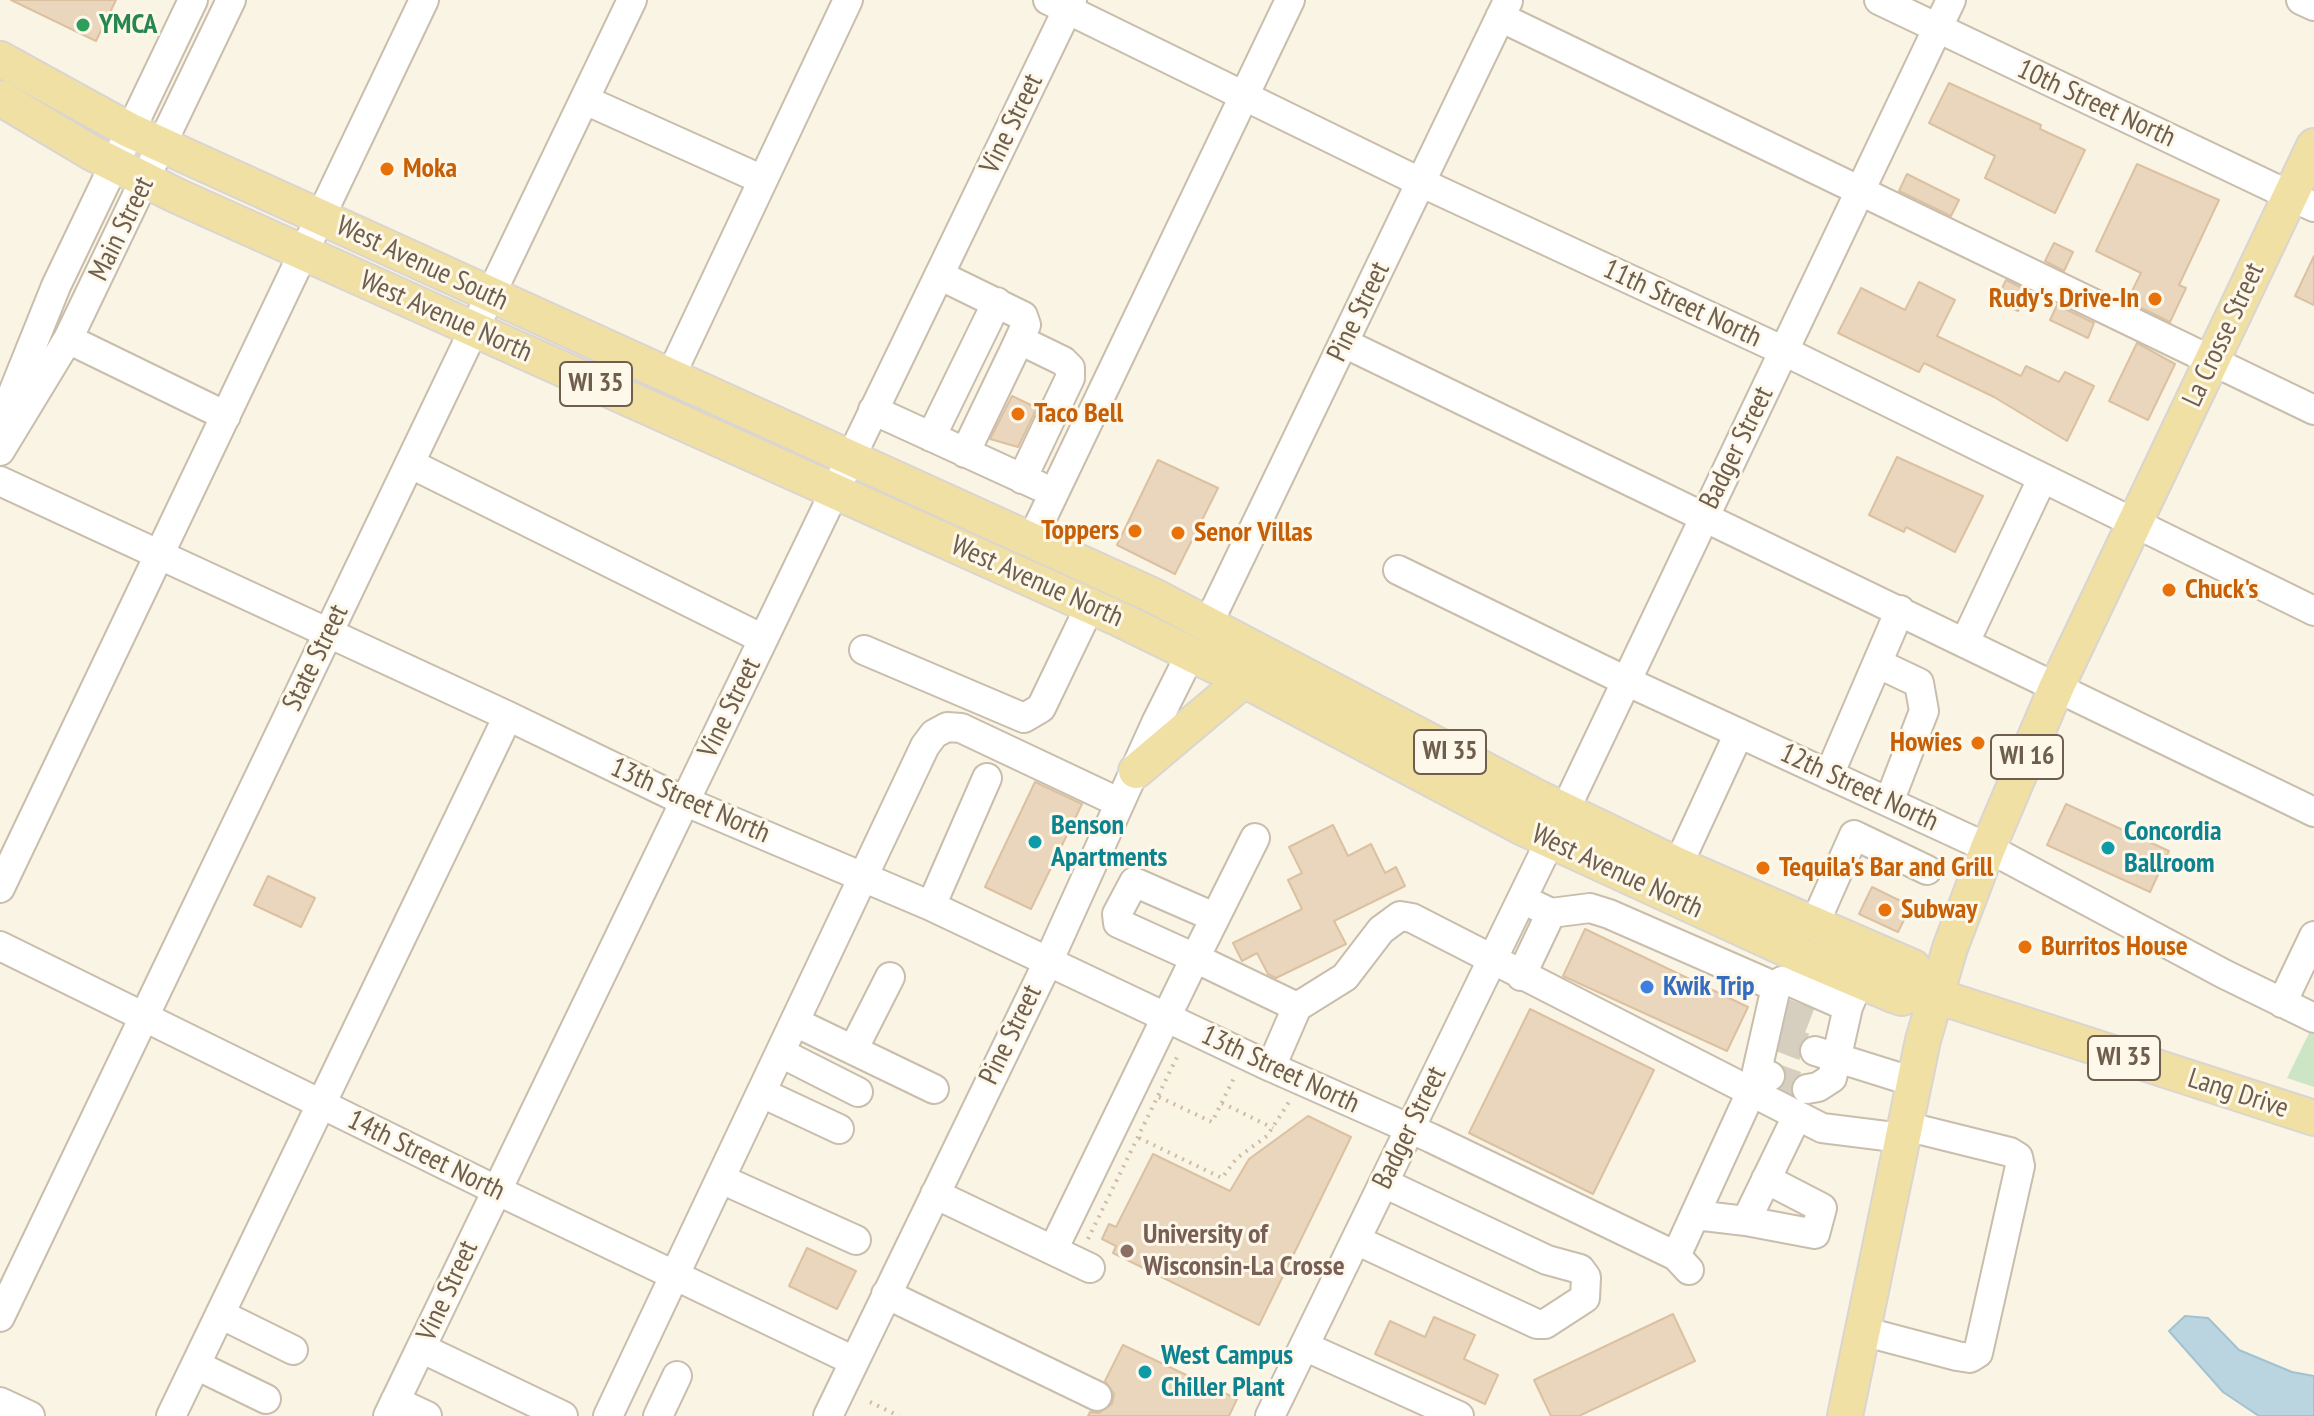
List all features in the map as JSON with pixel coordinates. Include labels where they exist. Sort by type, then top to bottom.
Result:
[{"type":"main road","name":"West Avenue South","points":[[0,59],[129,130],[849,459]]},
{"type":"main road","name":"WI 35","points":[[0,98],[145,180]]},
{"type":"main road","name":"La Crosse Street","points":[[2133,525],[2212,360],[2302,201],[2314,146]]},
{"type":"main road","name":"West Avenue North","points":[[145,180],[1191,653],[1550,841],[1668,878],[1814,925],[1913,967],[1926,993],[1902,998],[1827,1051],[1732,925],[1668,878],[1565,810],[1208,624],[1032,539],[849,459]]},
{"type":"main road","name":"WI 16","points":[[1845,1416],[1914,1082],[1926,993],[2057,686],[2133,525]]},
{"type":"main road","points":[[1136,771],[1244,680]]},
{"type":"main road","name":"Lang Drive","points":[[1926,993],[2314,1118]]},
{"type":"street","points":[[0,425],[56,286],[193,0]]},
{"type":"street","name":"Main Street","points":[[0,451],[68,339],[231,0]]},
{"type":"street","points":[[0,888],[424,0]]},
{"type":"street","name":"State Street","points":[[0,1317],[632,0]]},
{"type":"street","points":[[670,377],[848,0]]},
{"type":"street","points":[[1032,539],[1290,0]]},
{"type":"street","name":"10th Street North","points":[[1879,0],[2302,201]]},
{"type":"street","name":"Badger Street","points":[[1565,810],[1951,0]]},
{"type":"street","points":[[2301,0],[2314,6]]},
{"type":"street","name":"11th Street North","points":[[1063,3],[1420,182],[1784,351],[2133,525],[2314,611]]},
{"type":"street","name":"Vine Street","points":[[392,1408],[939,275],[1063,3]]},
{"type":"street","points":[[1504,8],[1860,191],[2314,410]]},
{"type":"street","name":"Pine Street","points":[[1208,624],[1504,8]]},
{"type":"street","points":[[585,100],[763,180]]},
{"type":"street","points":[[939,275],[1023,316],[1026,325],[965,453]]},
{"type":"street","points":[[931,437],[997,302]]},
{"type":"street","points":[[68,339],[226,416]]},
{"type":"street","points":[[1344,343],[2314,812]]},
{"type":"street","points":[[1015,349],[1022,344],[1030,345],[1070,368],[1070,378],[1022,479]]},
{"type":"street","points":[[873,410],[1054,493]]},
{"type":"street","points":[[411,464],[763,639]]},
{"type":"street","points":[[1965,642],[2042,479]]},
{"type":"street","name":"13th Street North","points":[[0,481],[329,632],[684,801],[931,906],[1271,1067],[1409,1128]]},
{"type":"street","name":"12th Street North","points":[[1398,570],[1626,681],[1988,848],[2314,1018]]},
{"type":"street","points":[[1009,750],[1024,718],[1041,708],[1090,606]]},
{"type":"street","points":[[1829,775],[1900,610]]},
{"type":"street","points":[[864,650],[1024,718]]},
{"type":"street","name":"Pine Street","points":[[828,1416],[1048,962],[1191,653]]},
{"type":"street","points":[[1814,925],[1854,835],[1881,798],[1924,711],[1919,683],[1879,664]]},
{"type":"street","points":[[171,1416],[508,716]]},
{"type":"street","points":[[608,1416],[934,734],[947,727],[961,728],[1120,803]]},
{"type":"street","points":[[1639,927],[1668,878],[1739,733]]},
{"type":"street","points":[[931,906],[987,778]]},
{"type":"street","points":[[1854,835],[1927,870]]},
{"type":"street","points":[[1053,1250],[1111,1125],[1255,838]]},
{"type":"street","name":"Badger Street","points":[[1270,1416],[1550,841]]},
{"type":"street","points":[[1214,917],[1134,882],[1117,914],[1118,923],[1297,1007]]},
{"type":"street","points":[[1522,899],[1551,913],[1590,908],[1716,961],[1770,1039]]},
{"type":"street","points":[[1521,976],[1551,913]]},
{"type":"street","points":[[1271,1067],[1297,1007],[1345,977],[1381,930],[1400,916],[1412,918],[1521,976],[1827,1051],[1914,1082]]},
{"type":"street","points":[[1716,961],[1732,925]]},
{"type":"street","points":[[2282,1003],[2314,936]]},
{"type":"street","name":"14th Street North","points":[[0,946],[675,1277],[854,1361]]},
{"type":"street","points":[[853,1050],[890,977]]},
{"type":"street","points":[[1409,1128],[1682,1263],[1695,1215],[1770,1039],[1782,981],[1791,982],[1827,1051],[1822,1128],[1904,1132],[2010,1152],[2018,1157],[2020,1166],[1978,1353],[1970,1358],[1957,1356],[1862,1331]]},
{"type":"street","points":[[795,1022],[934,1089]]},
{"type":"street","points":[[1746,1221],[1827,1051]]},
{"type":"street","points":[[781,1053],[858,1092]]},
{"type":"street","points":[[762,1093],[839,1129]]},
{"type":"street","points":[[721,1179],[856,1240]]},
{"type":"street","points":[[1695,1215],[1815,1234],[1822,1208],[1766,1179]]},
{"type":"street","points":[[1356,1240],[1537,1324],[1545,1324],[1585,1298],[1586,1277],[1580,1269],[1547,1260],[1384,1183]]},
{"type":"street","points":[[935,1194],[1090,1268]]},
{"type":"street","points":[[886,1294],[1097,1396]]},
{"type":"street","points":[[220,1314],[293,1350]]},
{"type":"street","points":[[1304,1346],[1459,1416]]},
{"type":"street","points":[[421,1348],[563,1416]]},
{"type":"street","points":[[196,1365],[266,1399]]},
{"type":"street","points":[[658,1416],[677,1376]]},
{"type":"street","points":[[0,1402],[30,1416]]},
{"type":"street","points":[[392,1408],[427,1416]]},
{"type":"path","points":[[1158,1097],[1212,1122],[1236,1073]]},
{"type":"path","points":[[1111,1125],[1222,1178],[1237,1158],[1273,1128],[1291,1099]]},
{"type":"path","points":[[1222,1103],[1273,1128]]},
{"type":"path","points":[[870,1402],[899,1416]]},
{"type":"green space","points":[[2314,1023],[2314,1087],[2287,1078]]},
{"type":"water","points":[[2185,1316],[2208,1318],[2239,1350],[2292,1372],[2314,1376],[2314,1416],[2259,1416],[2223,1392],[2169,1331]]},
{"type":"building","name":"YMCA","points":[[11,0],[116,0],[96,41]]},
{"type":"building","points":[[1949,83],[2041,125],[2040,129],[2085,150],[2055,213],[1985,178],[1995,156],[1929,123]]},
{"type":"building","points":[[2137,164],[2219,200],[2179,285],[2186,288],[2170,322],[2127,301],[2141,273],[2096,251]]},
{"type":"building","points":[[1907,174],[1959,200],[1951,216],[1899,191]]},
{"type":"building","points":[[2054,243],[2073,252],[2064,271],[2045,261]]},
{"type":"building","points":[[2314,256],[2314,305],[2295,296]]},
{"type":"building","points":[[2006,280],[2028,291],[2018,311],[1996,301]]},
{"type":"building","points":[[1919,282],[1955,300],[1937,336],[2021,376],[2026,366],[2059,382],[2065,372],[2094,386],[2067,441],[1994,397],[1924,363],[1919,372],[1838,333],[1861,288],[1905,310]]},
{"type":"building","points":[[2057,305],[2094,323],[2088,338],[2050,320]]},
{"type":"building","points":[[2137,343],[2175,364],[2148,420],[2109,401]]},
{"type":"building","points":[[1012,396],[1037,408],[1018,447],[990,439]]},
{"type":"building","points":[[1897,457],[1983,496],[1955,552],[1906,527],[1904,532],[1869,515]]},
{"type":"building","points":[[1158,460],[1218,488],[1175,574],[1117,545]]},
{"type":"building","name":"Benson Apartments","points":[[1035,782],[1082,804],[1031,909],[985,887]]},
{"type":"building","name":"Concordia Ballroom","points":[[2066,804],[2169,851],[2150,892],[2047,845]]},
{"type":"building","points":[[1333,825],[1348,856],[1371,844],[1385,873],[1396,867],[1405,886],[1334,921],[1346,944],[1276,978],[1268,974],[1257,953],[1242,961],[1233,943],[1302,909],[1288,880],[1302,873],[1289,847]]},
{"type":"building","points":[[268,876],[315,898],[301,927],[254,905]]},
{"type":"building","name":"Subway","points":[[1872,887],[1911,906],[1898,932],[1859,914]]},
{"type":"building","name":"Kwik Trip","points":[[1585,929],[1748,1007],[1727,1051],[1563,976]]},
{"type":"building","points":[[1530,1009],[1654,1070],[1593,1194],[1469,1133]]},
{"type":"building","points":[[1308,1116],[1351,1137],[1259,1325],[1113,1253],[1116,1246],[1102,1239],[1109,1224],[1116,1227],[1153,1154],[1230,1191],[1249,1159]]},
{"type":"building","points":[[807,1248],[856,1271],[837,1309],[789,1286]]},
{"type":"building","points":[[1673,1314],[1695,1361],[1579,1416],[1551,1416],[1534,1380]]},
{"type":"building","points":[[1434,1317],[1475,1335],[1464,1359],[1498,1375],[1485,1404],[1375,1354],[1390,1321],[1425,1337]]},
{"type":"building","name":"West Campus Chiller Plant","points":[[1123,1345],[1237,1399],[1229,1416],[1088,1416],[1090,1412],[1099,1413],[1112,1404],[1114,1394],[1105,1381]]},
{"type":"tunnel","points":[[1783,1012],[1819,1026]]},
{"type":"tunnel","points":[[1778,1037],[1815,1051]]},
{"type":"tunnel","points":[[1770,1076],[1807,1089]]},
{"type":"place","name":"YMCA","points":[[83,25]]},
{"type":"place","name":"Moka","points":[[387,169]]},
{"type":"place","name":"Rudy's Drive-In","points":[[2155,299]]},
{"type":"place","name":"Taco Bell","points":[[1018,414]]},
{"type":"place","name":"Toppers","points":[[1135,531]]},
{"type":"place","name":"Senor Villas","points":[[1178,533]]},
{"type":"place","name":"Chuck's","points":[[2169,590]]},
{"type":"place","name":"Howies","points":[[1978,743]]},
{"type":"place","name":"Benson Apartments","points":[[1035,842]]},
{"type":"place","name":"Concordia Ballroom","points":[[2108,848]]},
{"type":"place","name":"Tequila's Bar and Grill","points":[[1763,868]]},
{"type":"place","name":"Subway","points":[[1885,910]]},
{"type":"place","name":"Burritos House","points":[[2025,947]]},
{"type":"place","name":"Kwik Trip","points":[[1647,987]]},
{"type":"place","name":"University of Wisconsin-La Crosse","points":[[1127,1251]]},
{"type":"place","name":"West Campus Chiller Plant","points":[[1145,1372]]}]
